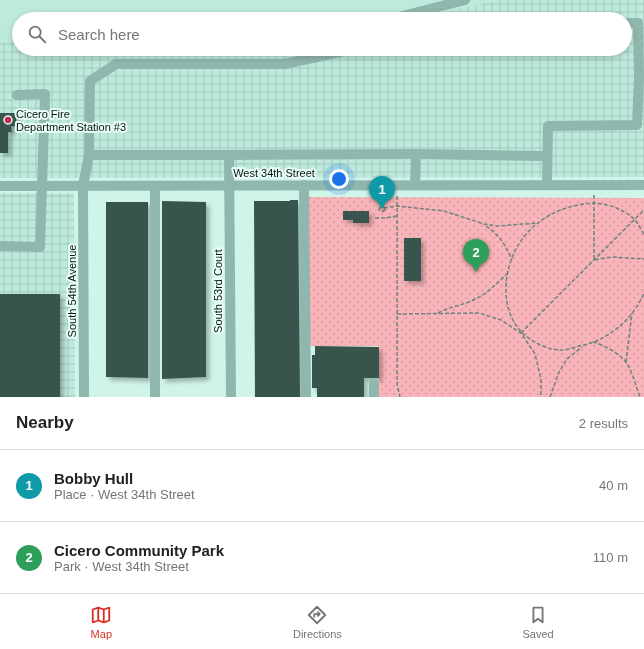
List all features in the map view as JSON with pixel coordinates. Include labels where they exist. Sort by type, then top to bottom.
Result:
[{"type":"street","points":[[418,12],[465,0]]},
{"type":"street","points":[[547,185],[548,126],[637,125],[641,77],[638,23],[632,23]]},
{"type":"street","name":"South 54th Avenue","points":[[84,397],[83,186],[89,155],[90,81],[116,64],[285,64],[321,56]]},
{"type":"street","points":[[0,246],[40,247],[45,94],[17,94]]},
{"type":"street","points":[[89,155],[416,154],[547,156]]},
{"type":"street","points":[[415,185],[416,154]]},
{"type":"street","name":"South 53rd Court","points":[[229,155],[231,397]]},
{"type":"street","points":[[304,185],[306,397]]},
{"type":"street","name":"West 34th Street","points":[[0,186],[644,185]]},
{"type":"street","points":[[155,186],[155,397]]},
{"type":"street","points":[[374,384],[374,397]]},
{"type":"path","points":[[397,194],[397,384],[400,397]]},
{"type":"path","points":[[594,194],[594,260]]},
{"type":"path","points":[[540,397],[541,379],[535,354],[508,312],[505,289],[508,273],[517,249],[530,230],[551,213],[572,206],[594,202],[615,207],[635,219],[644,234]]},
{"type":"path","points":[[382,212],[380,208],[397,206],[444,211],[484,224],[511,226],[538,223]]},
{"type":"path","points":[[380,218],[382,212],[385,211],[384,208]]},
{"type":"path","points":[[521,333],[644,210]]},
{"type":"path","points":[[375,218],[397,216]]},
{"type":"path","points":[[484,224],[497,234],[506,246],[512,260]]},
{"type":"path","points":[[594,260],[612,257],[644,259]]},
{"type":"path","points":[[436,313],[470,302],[489,291],[508,273]]},
{"type":"path","points":[[550,397],[559,372],[567,359],[584,346],[604,337],[623,323],[639,305],[644,292]]},
{"type":"path","points":[[397,314],[479,313],[501,320],[540,346],[561,350],[584,346]]},
{"type":"path","points":[[632,313],[626,362],[640,397]]},
{"type":"path","points":[[593,342],[603,345],[626,362]]},
{"type":"shaded area","points":[[0,0],[500,0],[442,12],[12,12],[12,42],[0,42]]},
{"type":"shaded area","points":[[500,0],[644,0],[644,177],[0,178],[0,42],[12,42],[12,56],[632,56],[632,12],[442,12]]},
{"type":"shaded area","points":[[0,193],[74,193],[75,397],[0,397]]},
{"type":"shaded area","points":[[309,197],[644,198],[644,397],[379,397],[379,346],[309,346]]},
{"type":"building","name":"Cicero Fire Department Station #3","points":[[0,113],[16,113],[16,127],[11,126],[12,132],[8,132],[8,153],[0,153]]},
{"type":"building","points":[[298,200],[300,397],[255,397],[254,201]]},
{"type":"building","points":[[162,201],[206,202],[206,377],[162,379]]},
{"type":"building","points":[[106,202],[148,202],[148,378],[106,377]]},
{"type":"building","points":[[343,211],[369,211],[369,223],[353,223],[353,220],[343,220]]},
{"type":"building","points":[[404,238],[421,238],[421,281],[404,281]]},
{"type":"building","points":[[0,294],[60,294],[60,397],[0,397]]},
{"type":"building","points":[[315,346],[379,347],[379,378],[364,378],[364,397],[317,397],[317,388],[312,388],[312,355],[315,355]]},
{"type":"place","name":"Cicero Fire Department Station #3","points":[[8,120]]},
{"type":"place","name":"Bobby Hull","points":[[382,209]]},
{"type":"place","name":"Cicero Community Park","points":[[476,272]]}]
